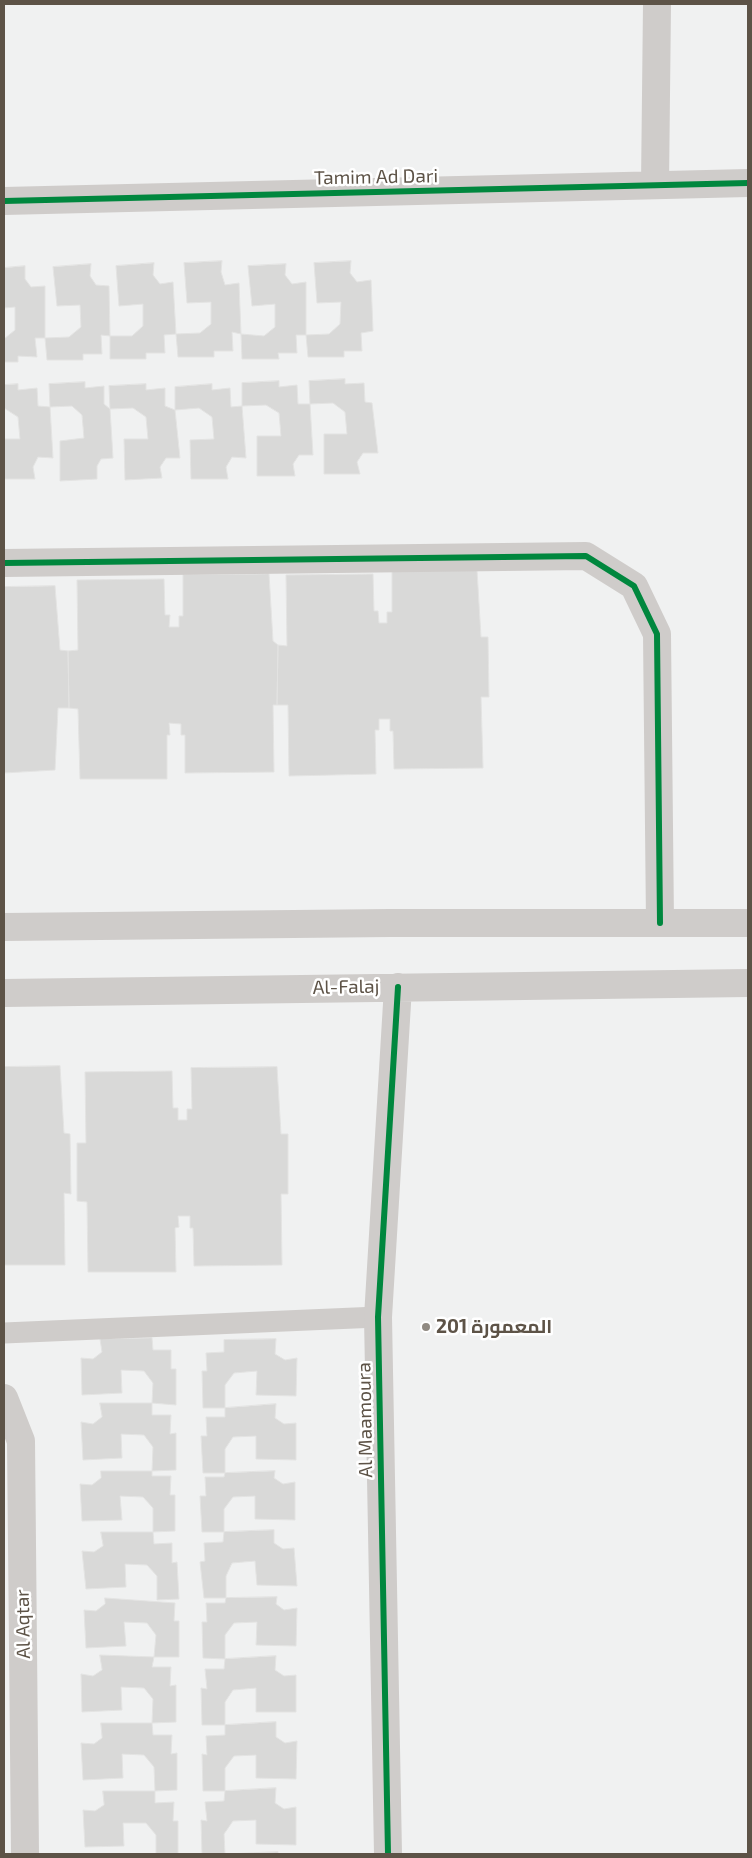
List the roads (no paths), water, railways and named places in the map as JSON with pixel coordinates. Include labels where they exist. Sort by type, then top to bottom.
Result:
[{"type":"street","points":[[656,185],[657,4]]},
{"type":"street","name":"Tamim Ad Dari","points":[[4,201],[748,183]]},
{"type":"street","points":[[4,563],[586,556],[634,586],[657,634],[660,923]]},
{"type":"street","points":[[4,927],[390,923],[748,923]]},
{"type":"street","name":"Al-Falaj","points":[[4,993],[398,986],[748,983]]},
{"type":"street","name":"Al Maamoura","points":[[388,1854],[378,1317],[398,986]]},
{"type":"street","name":"Al Aqtar","points":[[4,1398],[21,1441],[14,1759],[25,1854]]},
{"type":"lane","points":[[4,1333],[378,1317]]},
{"type":"place","name":"المعمورة 201","points":[[426,1327]]}]
